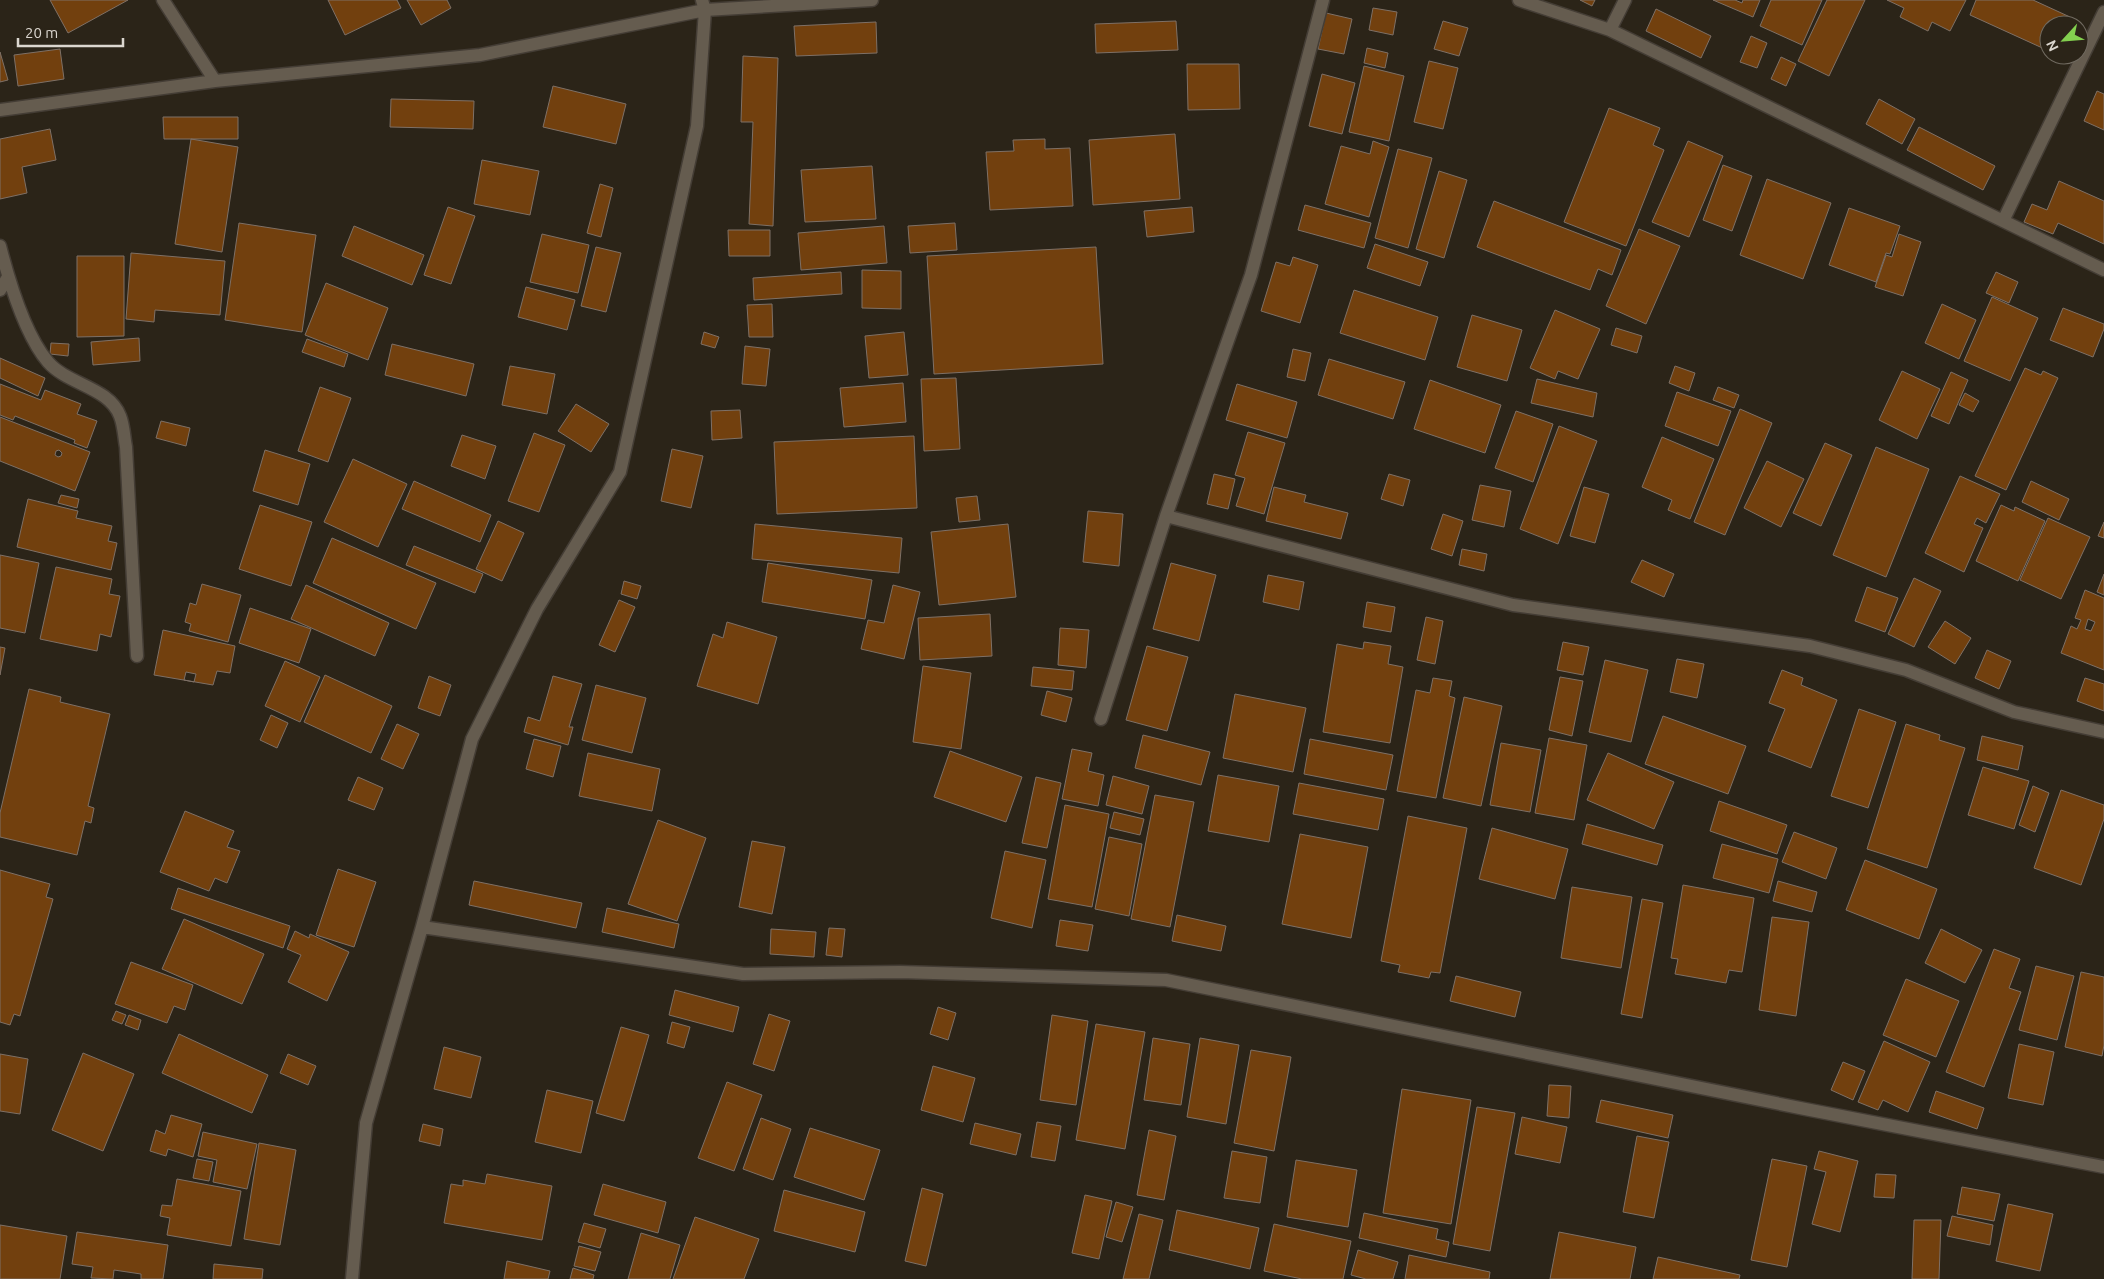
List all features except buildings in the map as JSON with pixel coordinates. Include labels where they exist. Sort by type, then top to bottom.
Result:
[{"type":"street","points":[[163,0],[215,81]]},
{"type":"street","points":[[0,110],[215,81],[480,55],[704,5],[872,0]]},
{"type":"street","points":[[1101,719],[1166,516],[1251,274],[1323,0]]},
{"type":"street","points":[[1519,0],[1610,30],[2104,270]]},
{"type":"street","points":[[1610,30],[1625,0]]},
{"type":"street","points":[[352,1279],[366,1123],[422,927],[472,739],[537,609],[620,472],[697,126],[704,5]]},
{"type":"street","points":[[2003,221],[2104,12]]},
{"type":"street","points":[[0,246],[8,277],[35,345],[50,364],[70,379],[104,396],[120,416],[126,447],[137,656]]},
{"type":"street","points":[[0,290],[8,277]]},
{"type":"street","points":[[1166,516],[1513,606],[1810,646],[1906,670],[2014,712],[2104,732]]},
{"type":"street","points":[[422,927],[742,974],[900,972],[1166,980],[1805,1110],[2104,1167]]}]
